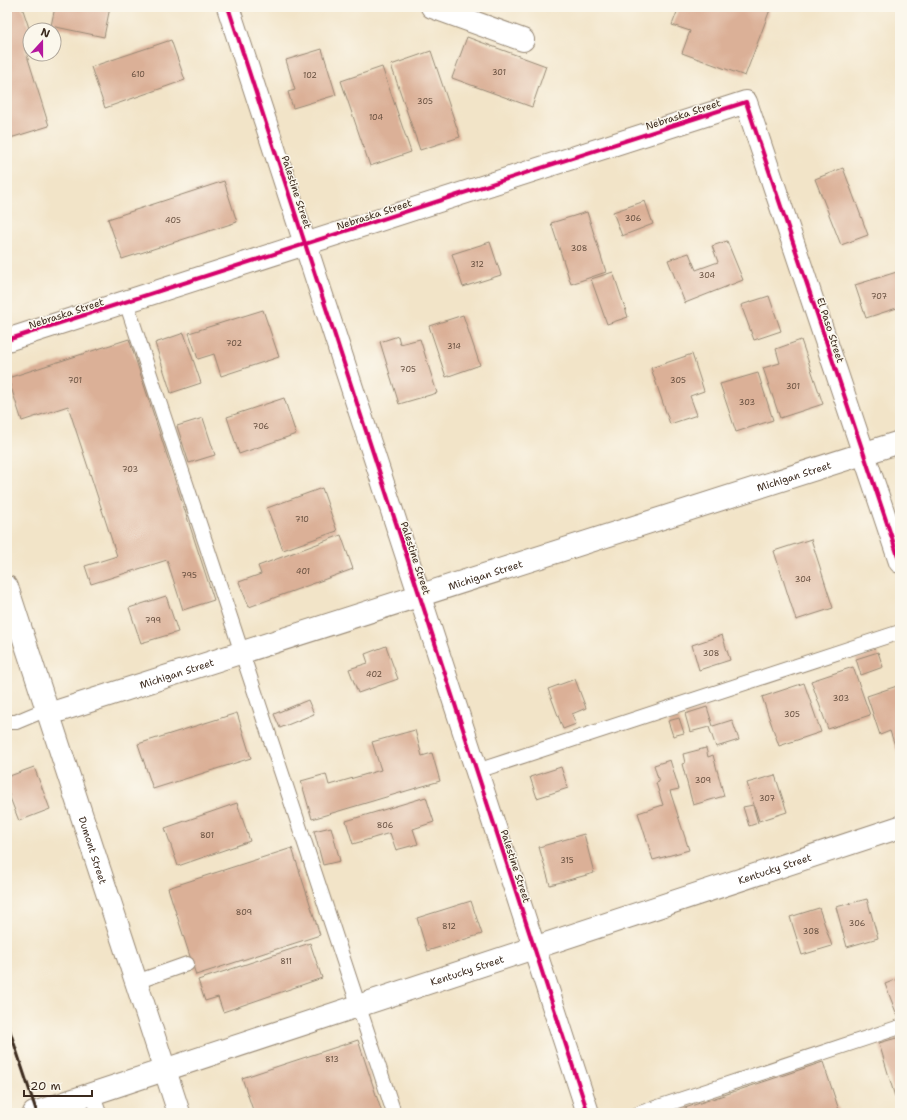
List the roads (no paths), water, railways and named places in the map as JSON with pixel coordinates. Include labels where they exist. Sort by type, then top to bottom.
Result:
[{"type":"street","name":"Palestine Street","points":[[228,7],[588,1113]]},
{"type":"street","points":[[432,7],[523,40]]},
{"type":"street","name":"Nebraska Street","points":[[7,340],[746,102]]},
{"type":"street","name":"El Paso Street","points":[[746,102],[900,562]]},
{"type":"street","name":"Michigan Street","points":[[48,711],[420,596],[900,442]]},
{"type":"street","name":"Dumont Street","points":[[7,587],[179,1113]]},
{"type":"street","name":"Kentucky Street","points":[[34,1113],[96,1103],[165,1070],[900,827]]},
{"type":"lane","points":[[126,302],[394,1113]]},
{"type":"lane","points":[[477,771],[900,632]]},
{"type":"lane","points":[[7,722],[16,722],[48,711]]},
{"type":"lane","points":[[136,982],[187,964]]},
{"type":"lane","points":[[640,1113],[900,1027]]},
{"type":"railway","points":[[7,1022],[37,1113]]}]
